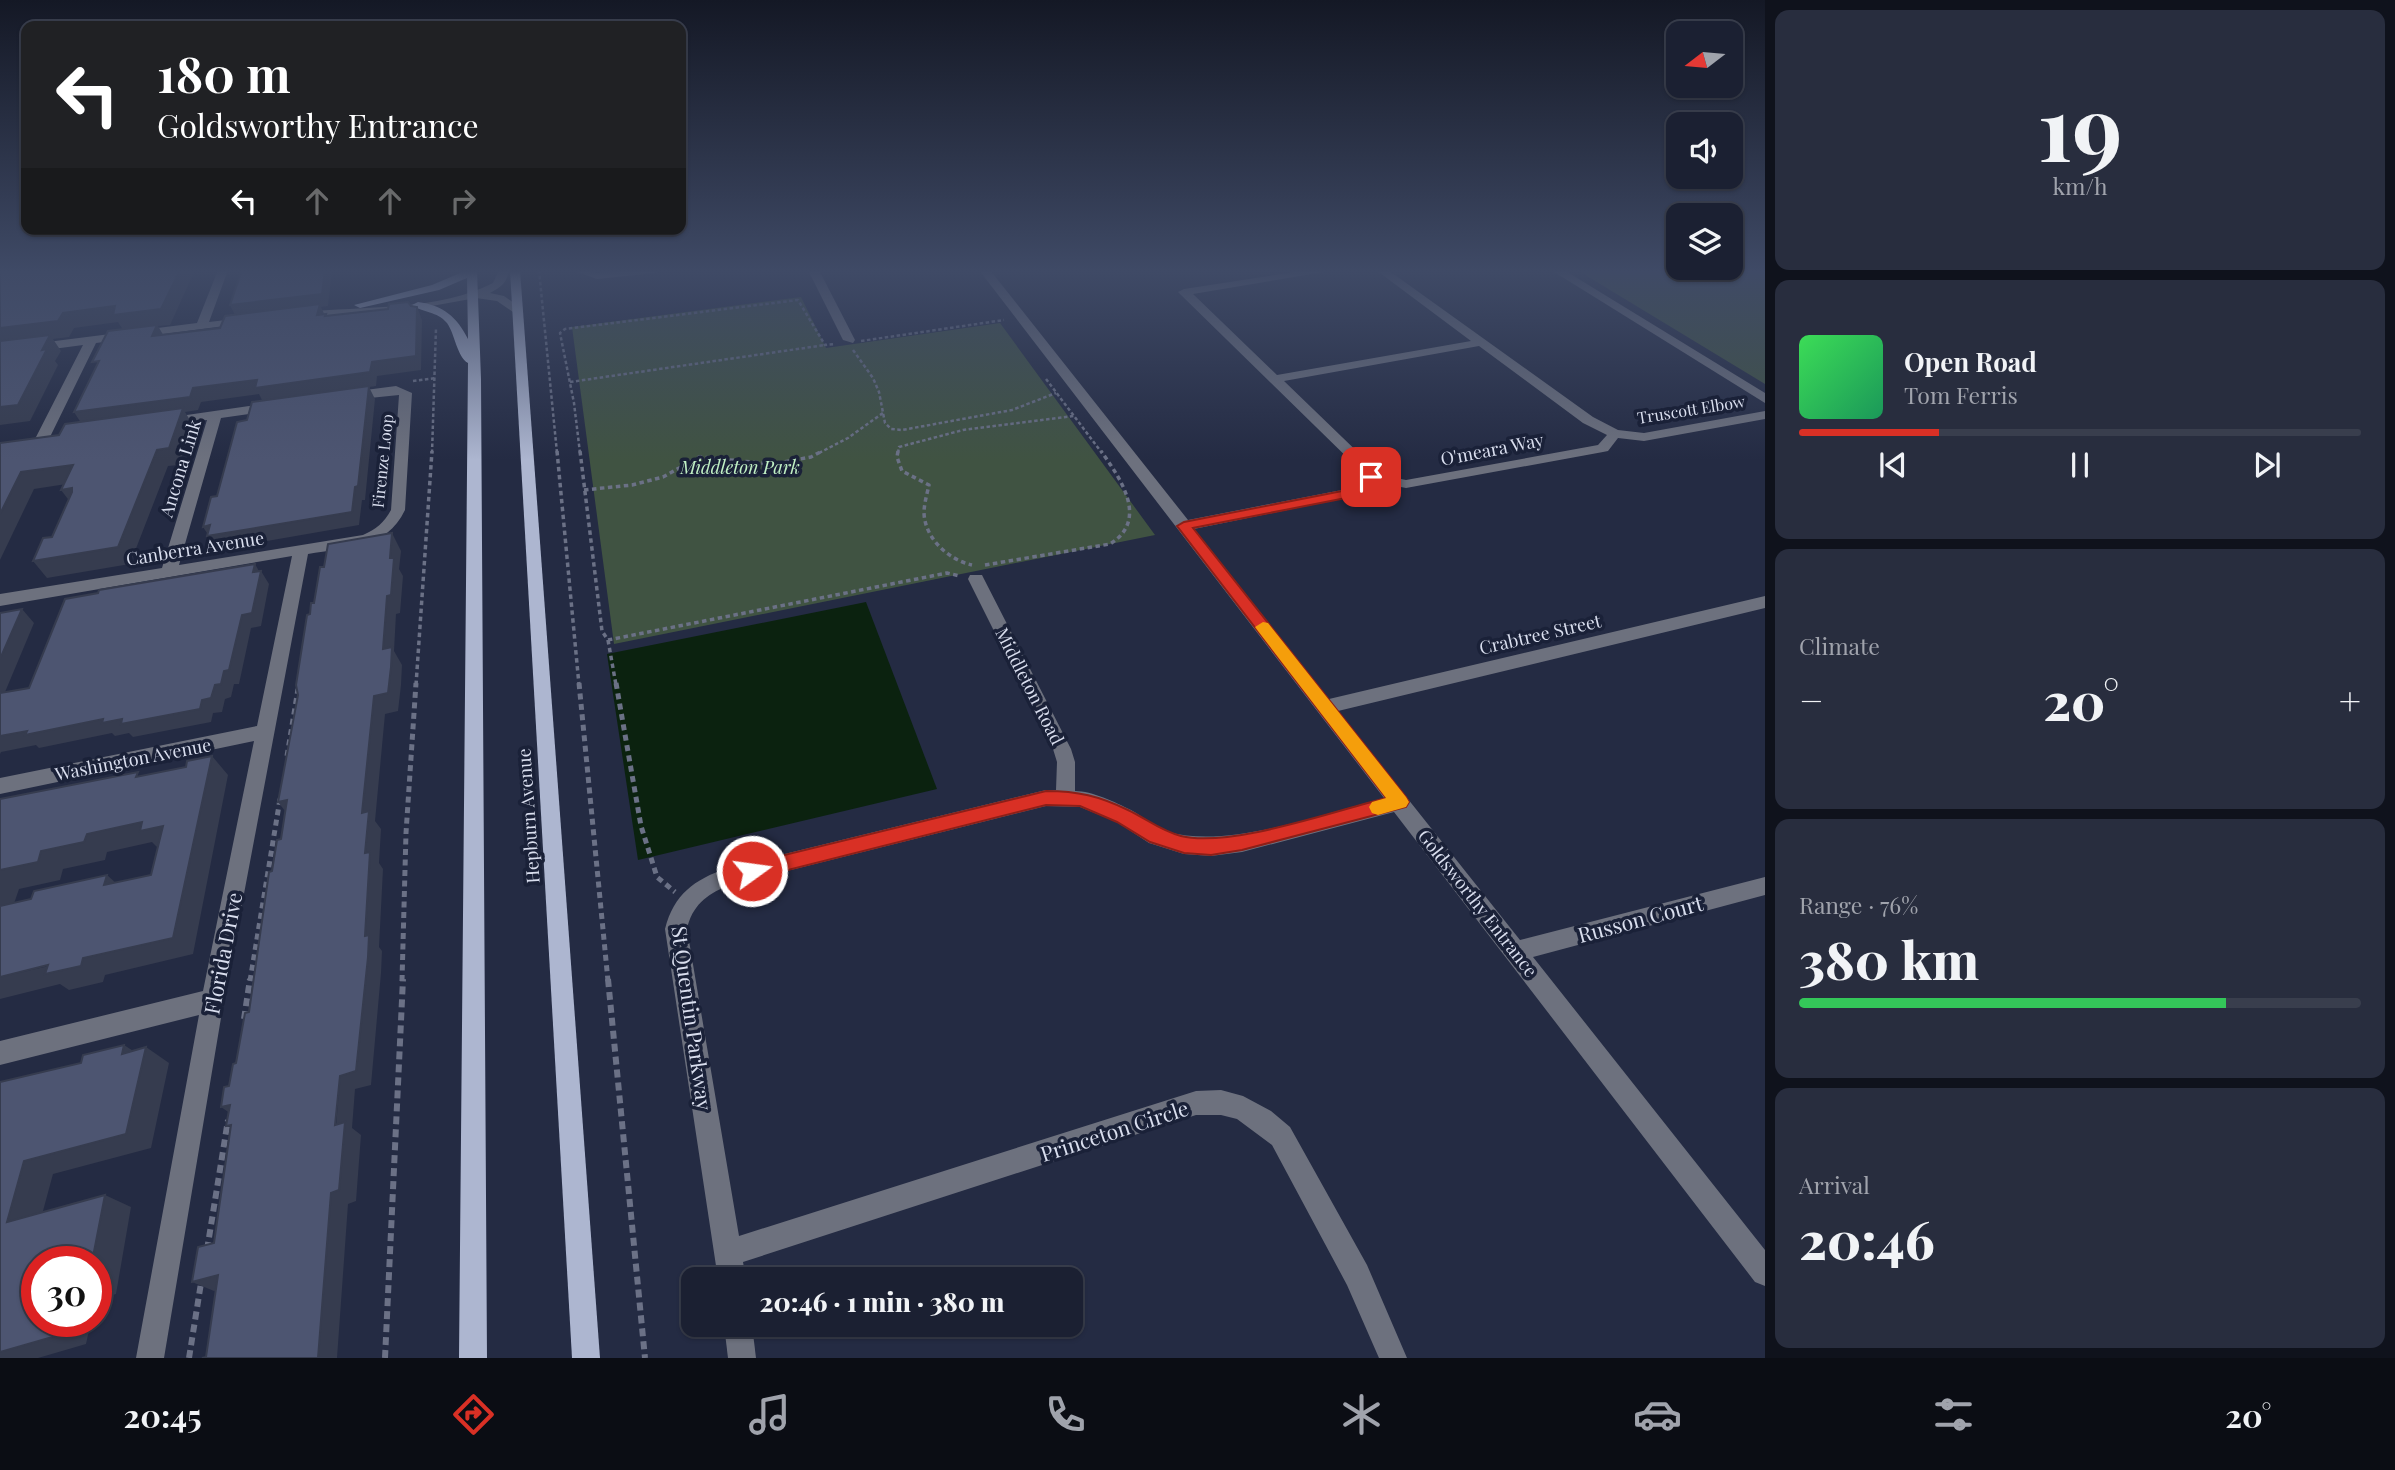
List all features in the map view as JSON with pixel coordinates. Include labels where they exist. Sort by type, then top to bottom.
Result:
[{"type":"main road","points":[[459,333],[475,379]]},
{"type":"main road","points":[[473,333],[473,1358]]},
{"type":"main road","name":"Hepburn Avenue","points":[[519,333],[586,1358]]},
{"type":"street","points":[[0,352],[148,333]]},
{"type":"street","points":[[845,333],[849,341]]},
{"type":"street","name":"Goldsworthy Entrance","points":[[1034,333],[1765,1272]]},
{"type":"street","points":[[1184,526],[1351,493],[1366,485],[1371,477],[1366,468],[1228,333]]},
{"type":"street","name":"Truscott Elbow","points":[[1465,333],[1588,420],[1615,434],[1644,437],[1765,415]]},
{"type":"street","points":[[1659,333],[1765,399]]},
{"type":"street","points":[[41,439],[92,341]]},
{"type":"street","points":[[1276,379],[1478,343]]},
{"type":"street","name":"Firenze Loop","points":[[331,399],[396,390],[406,393],[398,510],[392,522]]},
{"type":"street","points":[[149,424],[280,406]]},
{"type":"street","name":"Ancona Link","points":[[169,572],[215,415]]},
{"type":"street","name":"O'meara Way","points":[[1371,477],[1406,485],[1603,448],[1615,434]]},
{"type":"street","name":"Canberra Avenue","points":[[0,600],[366,539],[380,533],[392,522]]},
{"type":"street","name":"Florida Drive","points":[[150,1358],[213,1000],[301,550]]},
{"type":"street","name":"Middleton Road","points":[[980,572],[1062,749],[1066,761],[1065,797]]},
{"type":"street","name":"Crabtree Street","points":[[1325,707],[1765,602]]},
{"type":"street","name":"Washington Avenue","points":[[0,786],[265,732]]},
{"type":"street","name":"St Quentin Parkway","points":[[728,1253],[676,929],[685,901],[711,883],[1028,801],[1065,797],[1102,806],[1168,841],[1211,847],[1242,843],[1400,802]]},
{"type":"street","name":"Russon Court","points":[[1516,951],[1765,886]]},
{"type":"street","points":[[0,1053],[213,1000]]},
{"type":"street","name":"Princeton Circle","points":[[728,1253],[1196,1103],[1214,1100],[1230,1102],[1262,1118],[1281,1136],[1357,1275],[1393,1358]]},
{"type":"street","points":[[728,1253],[730,1267]]},
{"type":"street","points":[[739,1337],[742,1358]]},
{"type":"path","points":[[385,1358],[401,1044],[406,833],[438,333]]},
{"type":"path","points":[[545,333],[645,1358]]},
{"type":"path","points":[[560,333],[570,382],[601,631],[608,640],[641,827],[657,877],[685,901]]},
{"type":"path","points":[[818,333],[825,345]]},
{"type":"path","points":[[570,382],[905,333]]},
{"type":"path","points":[[849,341],[856,358],[873,378],[885,423],[891,429],[902,430],[1012,410],[1056,393]]},
{"type":"path","points":[[608,640],[947,573],[980,572],[1110,544],[1123,537],[1131,514],[1121,478],[1041,372]]},
{"type":"path","points":[[406,382],[436,378]]},
{"type":"path","points":[[584,490],[632,485],[663,477],[699,457],[773,464],[811,457],[848,438],[883,413]]},
{"type":"path","points":[[980,572],[947,556],[930,530],[924,513],[929,485],[902,471],[897,457],[899,447],[916,440],[983,428],[1074,416]]},
{"type":"path","points":[[285,766],[299,683]]},
{"type":"path","points":[[243,1027],[281,793]]},
{"type":"path","points":[[205,1262],[229,1110]]},
{"type":"path","points":[[189,1358],[202,1275]]},
{"type":"green space","name":"Middleton Park","points":[[573,333],[819,333],[826,348],[928,333],[1008,333],[1155,535],[614,644]]},
{"type":"green space","points":[[1682,333],[1765,333],[1765,384]]},
{"type":"shaded area","points":[[866,602],[937,789],[638,860],[607,654]]},
{"type":"building","points":[[107,333],[153,333],[152,336],[174,333],[416,333],[416,356],[372,362],[370,372],[255,388],[257,380],[193,388],[190,397],[74,412],[99,361],[92,362]]},
{"type":"building","points":[[50,335],[42,350],[47,349],[18,405],[0,407],[0,341]]},
{"type":"building","points":[[369,386],[358,486],[355,487],[352,512],[207,536],[210,525],[203,527],[211,497],[217,496],[237,422],[247,420],[252,402]]},
{"type":"building","points":[[183,408],[169,448],[157,450],[118,547],[33,561],[43,538],[52,537],[72,492],[72,488],[61,490],[73,465],[21,472],[0,514],[0,443],[59,435],[65,424]]},
{"type":"building","points":[[392,533],[390,558],[394,558],[391,595],[387,596],[383,649],[392,647],[391,667],[388,693],[374,696],[362,813],[369,811],[365,853],[370,852],[365,936],[369,935],[368,957],[356,1071],[340,1076],[335,1125],[345,1122],[339,1190],[331,1193],[318,1358],[202,1358],[206,1357],[218,1275],[192,1282],[198,1247],[214,1243],[231,1125],[226,1126],[230,1105],[221,1107],[224,1087],[229,1086],[233,1064],[236,1063],[245,1013],[249,1012],[269,872],[272,871],[277,840],[281,839],[287,800],[278,802],[298,695],[296,685],[307,615],[310,614],[311,603],[314,603],[320,567],[324,567],[328,544]]},
{"type":"building","points":[[255,564],[253,572],[261,571],[252,613],[242,615],[229,670],[224,671],[221,684],[215,685],[211,698],[202,700],[200,709],[121,724],[122,719],[102,723],[103,719],[25,735],[27,731],[0,736],[0,693],[29,688],[65,599],[98,593],[99,590]]},
{"type":"building","points":[[22,609],[0,659],[0,613]]},
{"type":"building","points":[[212,756],[173,938],[83,958],[81,966],[45,974],[48,965],[0,977],[0,906],[31,899],[34,891],[107,875],[104,885],[151,875],[163,826],[140,831],[142,822],[87,834],[84,842],[41,851],[38,862],[0,870],[0,799],[138,772],[136,777],[186,767],[187,761]]},
{"type":"building","points":[[124,1045],[122,1054],[146,1047],[126,1134],[24,1161],[7,1222],[105,1195],[95,1246],[21,1246],[21,1337],[52,1337],[0,1352],[0,1082],[81,1063],[83,1055]]},
{"type":"slow traffic","points":[[1263,627],[1400,802],[1378,807]]},
{"type":"route","points":[[752,871],[1046,798],[1081,799],[1124,816],[1156,837],[1184,845],[1211,847],[1242,843],[1400,802],[1184,526],[1351,493],[1366,485],[1371,477]]}]
